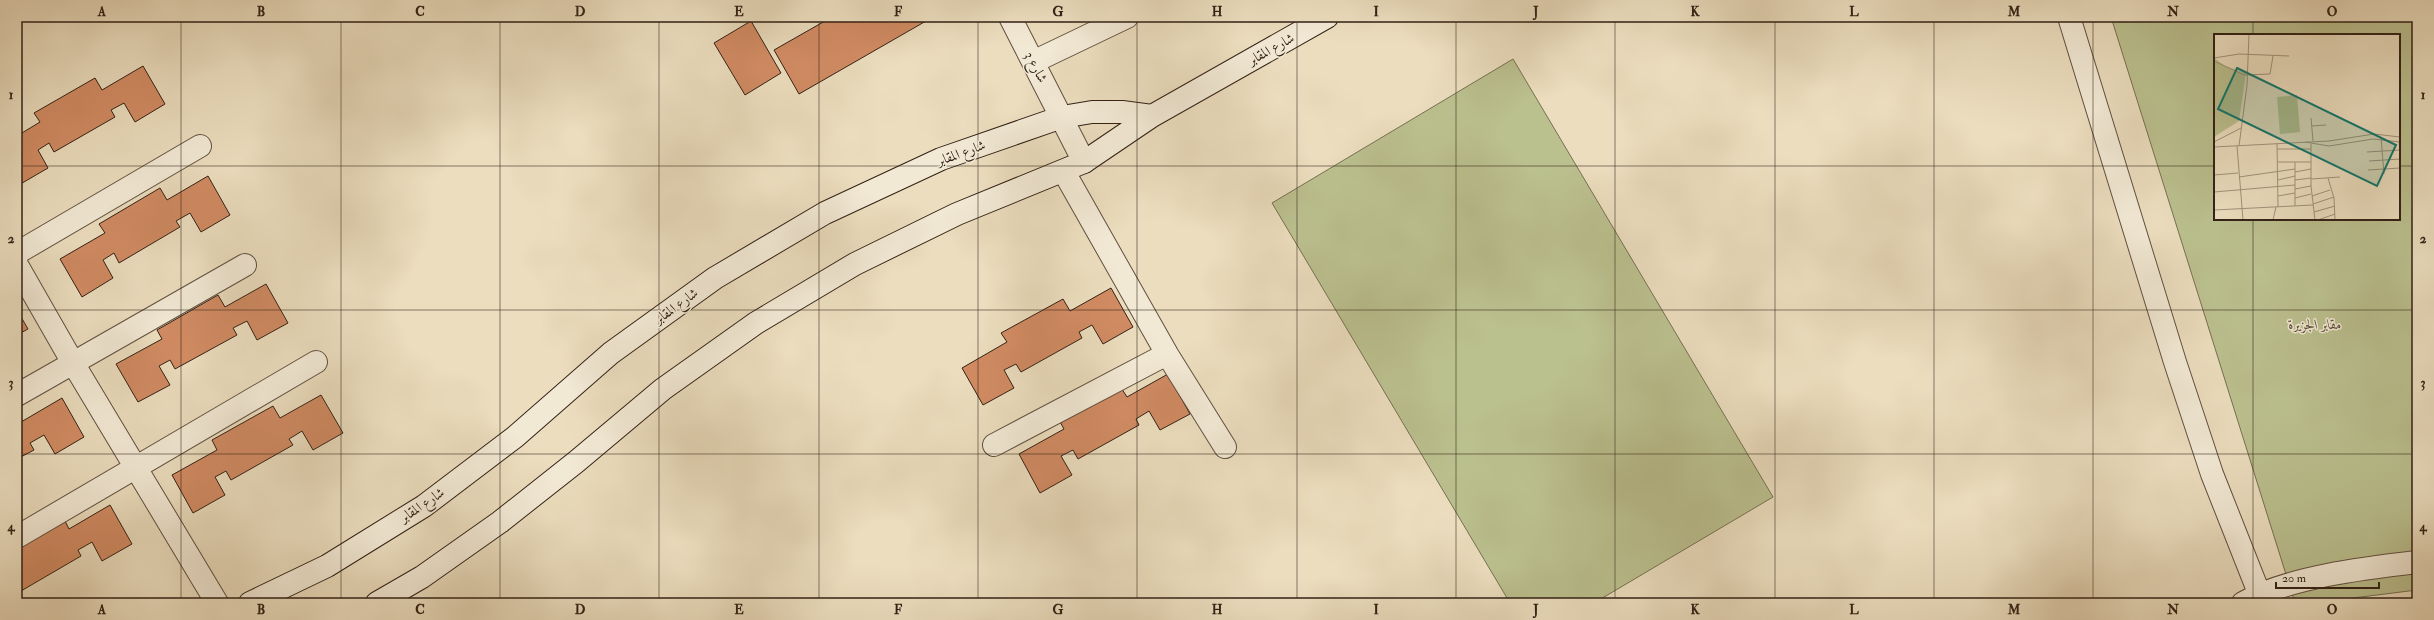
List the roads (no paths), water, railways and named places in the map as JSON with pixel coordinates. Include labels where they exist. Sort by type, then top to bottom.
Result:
[{"type":"street","name":"شارع 3","points":[[1010,17],[1084,162]]},
{"type":"street","points":[[1033,62],[1127,17]]},
{"type":"street","name":"شارع المقابر","points":[[377,603],[422,577],[500,522],[576,462],[663,389],[756,323],[855,264],[957,214],[1064,172],[1084,162],[1152,116],[1327,17]]},
{"type":"street","points":[[2069,17],[2178,370],[2255,600],[2308,580],[2417,562]]},
{"type":"street","name":"شارع المقابر","points":[[250,603],[327,566],[424,506],[515,437],[611,352],[715,278],[825,213],[935,162],[1062,117],[1100,112],[1122,112],[1152,116]]},
{"type":"street","points":[[17,253],[200,146]]},
{"type":"street","points":[[1064,172],[1167,354],[1225,447]]},
{"type":"street","points":[[17,265],[73,364],[217,603]]},
{"type":"street","points":[[17,395],[245,265]]},
{"type":"street","points":[[994,445],[1167,354]]},
{"type":"street","points":[[17,537],[316,362]]},
{"type":"park label","name":"مقابر الجزيرة","points":[[2315,324]]}]
